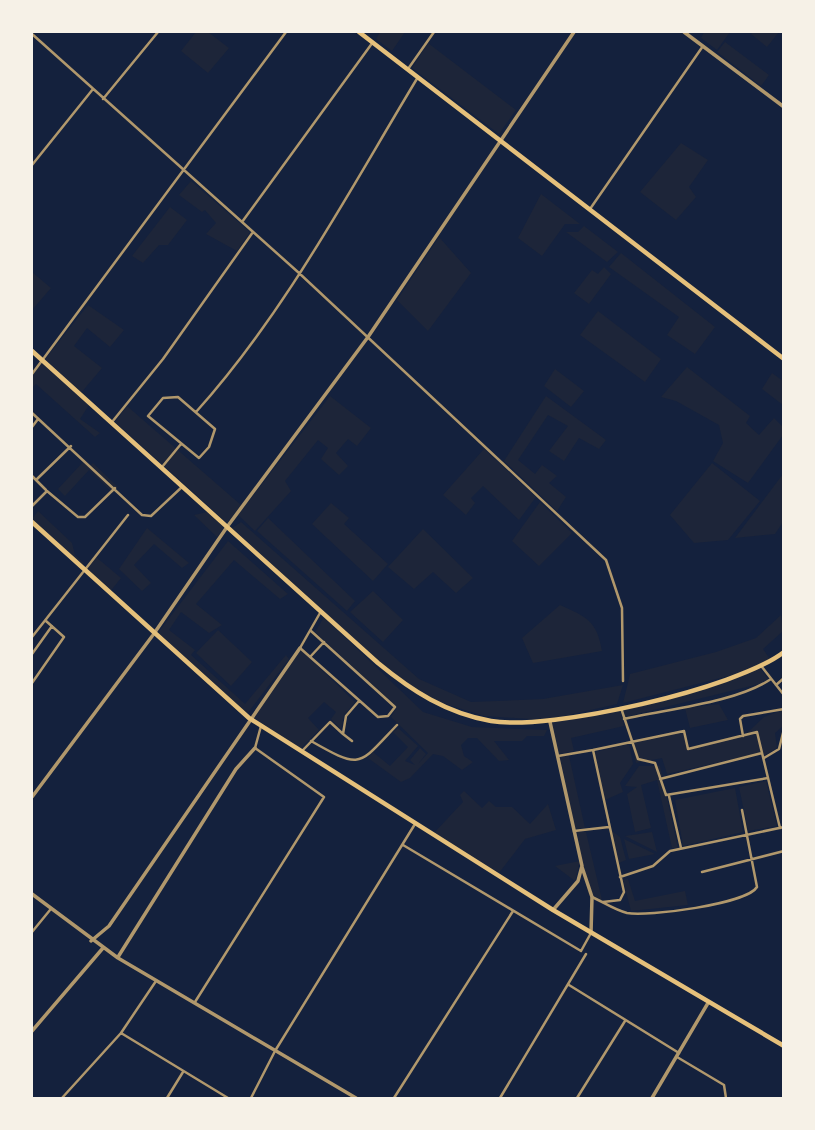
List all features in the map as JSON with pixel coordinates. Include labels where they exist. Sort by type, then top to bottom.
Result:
[{"type":"main road","points":[[359,32],[783,359]]},
{"type":"main road","points":[[32,351],[321,612],[399,680],[433,702],[494,721],[550,722],[713,684],[761,666],[783,652]]},
{"type":"main road","points":[[32,522],[153,635],[249,718],[553,910],[783,1046]]},
{"type":"street","points":[[103,99],[158,32]]},
{"type":"street","points":[[32,374],[286,32]]},
{"type":"street","points":[[408,69],[434,32]]},
{"type":"street","points":[[32,797],[153,635],[227,527],[368,337],[575,32]]},
{"type":"street","points":[[684,32],[783,107]]},
{"type":"street","points":[[32,34],[299,273],[606,560],[622,608],[623,681]]},
{"type":"street","points":[[242,222],[373,42]]},
{"type":"street","points":[[590,209],[703,46]]},
{"type":"street","points":[[196,412],[234,369],[299,273],[418,77]]},
{"type":"street","points":[[32,165],[93,89]]},
{"type":"street","points":[[112,422],[163,359],[253,232]]},
{"type":"street","points":[[178,397],[215,429],[209,447],[199,458],[181,444],[148,416],[163,398],[178,397]]},
{"type":"street","points":[[32,413],[146,516],[151,516],[183,486]]},
{"type":"street","points":[[32,427],[38,419]]},
{"type":"street","points":[[162,467],[181,444]]},
{"type":"street","points":[[36,480],[71,446]]},
{"type":"street","points":[[32,476],[78,517],[92,513],[115,488]]},
{"type":"street","points":[[32,506],[47,491]]},
{"type":"street","points":[[32,637],[82,570],[128,515]]},
{"type":"street","points":[[92,941],[109,926],[249,718],[300,648],[321,612]]},
{"type":"street","points":[[32,683],[62,640],[63,635],[45,620]]},
{"type":"street","points":[[32,654],[52,626]]},
{"type":"street","points":[[300,648],[377,718],[388,716],[395,707],[311,631]]},
{"type":"street","points":[[310,657],[324,642]]},
{"type":"street","points":[[761,666],[783,695]]},
{"type":"street","points":[[776,685],[783,678]]},
{"type":"street","points":[[624,719],[723,697],[760,686],[771,679]]},
{"type":"street","points":[[343,734],[346,716],[359,701]]},
{"type":"street","points":[[620,707],[638,759],[655,763],[664,792],[669,796],[681,849]]},
{"type":"street","points":[[743,736],[740,719],[743,716],[783,709]]},
{"type":"street","points":[[301,751],[330,722],[352,741]]},
{"type":"street","points":[[403,845],[581,951],[591,933],[592,897],[582,866],[550,722]]},
{"type":"street","points":[[311,741],[347,762],[364,760],[397,725]]},
{"type":"street","points":[[118,958],[236,769],[255,748],[261,726]]},
{"type":"street","points":[[763,758],[779,749],[783,729]]},
{"type":"street","points":[[558,756],[684,731],[688,749],[757,732],[782,827],[670,851],[653,866],[620,877]]},
{"type":"street","points":[[194,1004],[324,797],[255,748]]},
{"type":"street","points":[[593,750],[622,897],[603,902]]},
{"type":"street","points":[[660,779],[762,753]]},
{"type":"street","points":[[669,796],[768,778]]},
{"type":"street","points":[[592,897],[628,913],[709,907],[755,891],[742,810]]},
{"type":"street","points":[[251,1098],[275,1051],[415,824]]},
{"type":"street","points":[[574,831],[609,827]]},
{"type":"street","points":[[702,872],[783,851]]},
{"type":"street","points":[[553,910],[578,881],[582,866]]},
{"type":"street","points":[[32,894],[118,958],[356,1098]]},
{"type":"street","points":[[32,932],[50,910]]},
{"type":"street","points":[[394,1098],[513,911]]},
{"type":"street","points":[[32,1031],[103,948]]},
{"type":"street","points":[[500,1098],[586,954]]},
{"type":"street","points":[[62,1098],[121,1033],[156,981]]},
{"type":"street","points":[[568,985],[724,1085],[726,1098]]},
{"type":"street","points":[[652,1098],[708,1003]]},
{"type":"street","points":[[577,1098],[625,1021]]},
{"type":"street","points":[[121,1033],[228,1098]]},
{"type":"street","points":[[167,1098],[183,1072]]},
{"type":"shaded area","points":[[196,32],[208,32],[229,48],[208,73],[181,51]]},
{"type":"shaded area","points":[[380,32],[405,32],[392,51],[376,39]]},
{"type":"shaded area","points":[[704,32],[730,32],[717,50],[701,38]]},
{"type":"shaded area","points":[[779,32],[767,47],[751,34]]},
{"type":"shaded area","points":[[725,42],[769,75],[761,86],[717,52]]},
{"type":"shaded area","points":[[428,43],[516,110],[499,134],[412,68]]},
{"type":"shaded area","points":[[681,143],[708,160],[689,187],[696,197],[676,220],[640,192]]},
{"type":"shaded area","points":[[191,181],[250,232],[237,251],[206,234],[216,223],[205,210],[202,212],[179,195]]},
{"type":"shaded area","points":[[541,194],[580,224],[565,224],[542,256],[518,238]]},
{"type":"shaded area","points":[[170,207],[187,220],[168,245],[159,245],[143,263],[132,256]]},
{"type":"shaded area","points":[[584,226],[618,252],[607,262],[566,232],[578,232]]},
{"type":"shaded area","points":[[439,237],[471,273],[428,331],[397,300]]},
{"type":"shaded area","points":[[621,253],[715,327],[695,354],[667,335],[679,317],[609,267]]},
{"type":"shaded area","points":[[604,267],[611,274],[589,304],[574,293],[592,270],[598,274]]},
{"type":"shaded area","points":[[32,272],[51,288],[32,310]]},
{"type":"shaded area","points":[[88,305],[124,330],[110,347],[87,328],[74,346],[102,368],[81,393],[45,359]]},
{"type":"shaded area","points":[[598,311],[661,359],[645,382],[580,335]]},
{"type":"shaded area","points":[[41,362],[89,405],[80,419],[100,433],[95,437],[36,384],[32,388],[32,374]]},
{"type":"shaded area","points":[[687,367],[750,416],[746,423],[759,435],[774,418],[783,427],[783,435],[748,483],[713,461],[723,443],[719,425],[676,401],[661,397]]},
{"type":"shaded area","points":[[555,369],[584,391],[571,407],[544,386]]},
{"type":"shaded area","points":[[772,373],[783,381],[783,405],[762,389]]},
{"type":"shaded area","points":[[330,396],[371,428],[357,446],[348,439],[336,453],[348,466],[339,475],[321,459],[328,448],[318,440],[285,481],[291,491],[255,531],[238,515]]},
{"type":"shaded area","points":[[546,396],[606,440],[599,449],[579,438],[564,461],[549,451],[568,426],[548,415],[518,460],[535,474],[542,465],[557,476],[549,483],[566,497],[557,511],[504,461]]},
{"type":"shaded area","points":[[127,406],[241,505],[227,523],[115,422]]},
{"type":"shaded area","points":[[484,449],[536,497],[519,520],[483,486],[471,498],[475,503],[466,515],[443,495]]},
{"type":"shaded area","points":[[84,461],[90,466],[93,463],[118,487],[113,493],[89,470],[65,496],[58,489]]},
{"type":"shaded area","points":[[712,463],[760,501],[728,540],[694,543],[670,515]]},
{"type":"shaded area","points":[[783,474],[783,522],[775,534],[735,538]]},
{"type":"shaded area","points":[[540,502],[572,533],[539,566],[512,541]]},
{"type":"shaded area","points":[[331,503],[349,518],[344,524],[388,564],[373,581],[312,524]]},
{"type":"shaded area","points":[[38,511],[72,543],[75,555],[84,563],[81,566],[32,519]]},
{"type":"shaded area","points":[[207,512],[225,527],[217,537],[194,515]]},
{"type":"shaded area","points":[[268,518],[355,601],[347,611],[257,531]]},
{"type":"shaded area","points":[[241,522],[419,679],[471,702],[543,699],[623,685],[617,704],[547,720],[484,716],[436,701],[384,668],[232,528]]},
{"type":"shaded area","points":[[147,528],[189,563],[182,568],[154,544],[134,565],[151,583],[142,591],[119,569]]},
{"type":"shaded area","points":[[423,529],[473,578],[456,593],[433,572],[414,589],[388,567]]},
{"type":"shaded area","points":[[228,541],[288,594],[280,599],[234,560],[196,604],[222,625],[209,633],[181,612],[169,630],[195,650],[191,655],[245,704],[286,655],[289,659],[247,714],[157,634]]},
{"type":"shaded area","points":[[96,557],[121,578],[109,593],[86,570]]},
{"type":"shaded area","points":[[373,591],[403,620],[383,642],[350,612]]},
{"type":"shaded area","points":[[560,605],[577,613],[594,626],[602,651],[533,663],[522,638]]},
{"type":"shaded area","points":[[781,615],[783,631],[763,649],[770,659],[740,673],[623,703],[630,674],[716,652],[756,638]]},
{"type":"shaded area","points":[[324,617],[423,712],[472,727],[547,730],[544,736],[527,736],[522,741],[494,741],[509,760],[499,761],[477,738],[468,738],[461,745],[464,756],[473,762],[462,770],[443,756],[433,754],[410,778],[401,782],[368,758],[373,752],[390,766],[408,747],[393,732],[398,728],[418,746],[405,761],[415,765],[410,760],[420,748],[426,754],[418,764],[428,753],[391,717],[397,707],[315,632]]},
{"type":"shaded area","points":[[218,630],[252,662],[231,686],[196,653]]},
{"type":"shaded area","points":[[301,650],[355,702],[344,715],[341,729],[331,719],[336,712],[324,702],[308,718],[319,730],[300,749],[252,717]]},
{"type":"shaded area","points":[[760,668],[768,679],[759,684],[625,717],[623,709],[711,687]]},
{"type":"shaded area","points":[[719,704],[728,720],[690,728],[685,708]]},
{"type":"shaded area","points":[[620,709],[624,726],[571,738],[574,751],[559,754],[552,723]]},
{"type":"shaded area","points":[[783,710],[783,726],[775,733],[777,748],[764,756],[758,731],[747,733],[764,717]]},
{"type":"shaded area","points":[[683,732],[687,749],[756,733],[761,753],[667,774],[662,758],[636,763],[632,743]]},
{"type":"shaded area","points":[[629,744],[633,764],[620,783],[623,792],[605,800],[595,752]]},
{"type":"shaded area","points":[[569,756],[585,828],[575,829],[560,757]]},
{"type":"shaded area","points":[[639,766],[660,766],[678,848],[672,848],[657,780],[641,785],[651,828],[635,832],[627,794],[637,787],[625,786]]},
{"type":"shaded area","points":[[766,781],[777,826],[748,831],[739,787]]},
{"type":"shaded area","points":[[735,788],[743,832],[683,846],[675,800]]},
{"type":"shaded area","points":[[464,791],[482,808],[489,801],[496,807],[512,807],[530,824],[548,804],[556,830],[525,839],[499,873],[434,833],[463,802],[460,795]]},
{"type":"shaded area","points":[[612,831],[620,837],[626,860],[619,863]]},
{"type":"shaded area","points":[[577,832],[586,832],[602,900],[588,894]]},
{"type":"shaded area","points":[[652,832],[657,852],[625,836]]},
{"type":"shaded area","points":[[624,839],[655,854],[629,859]]},
{"type":"shaded area","points":[[580,861],[575,881],[555,866]]},
{"type":"shaded area","points":[[628,879],[635,901],[685,891],[688,905],[631,911],[623,880]]}]
